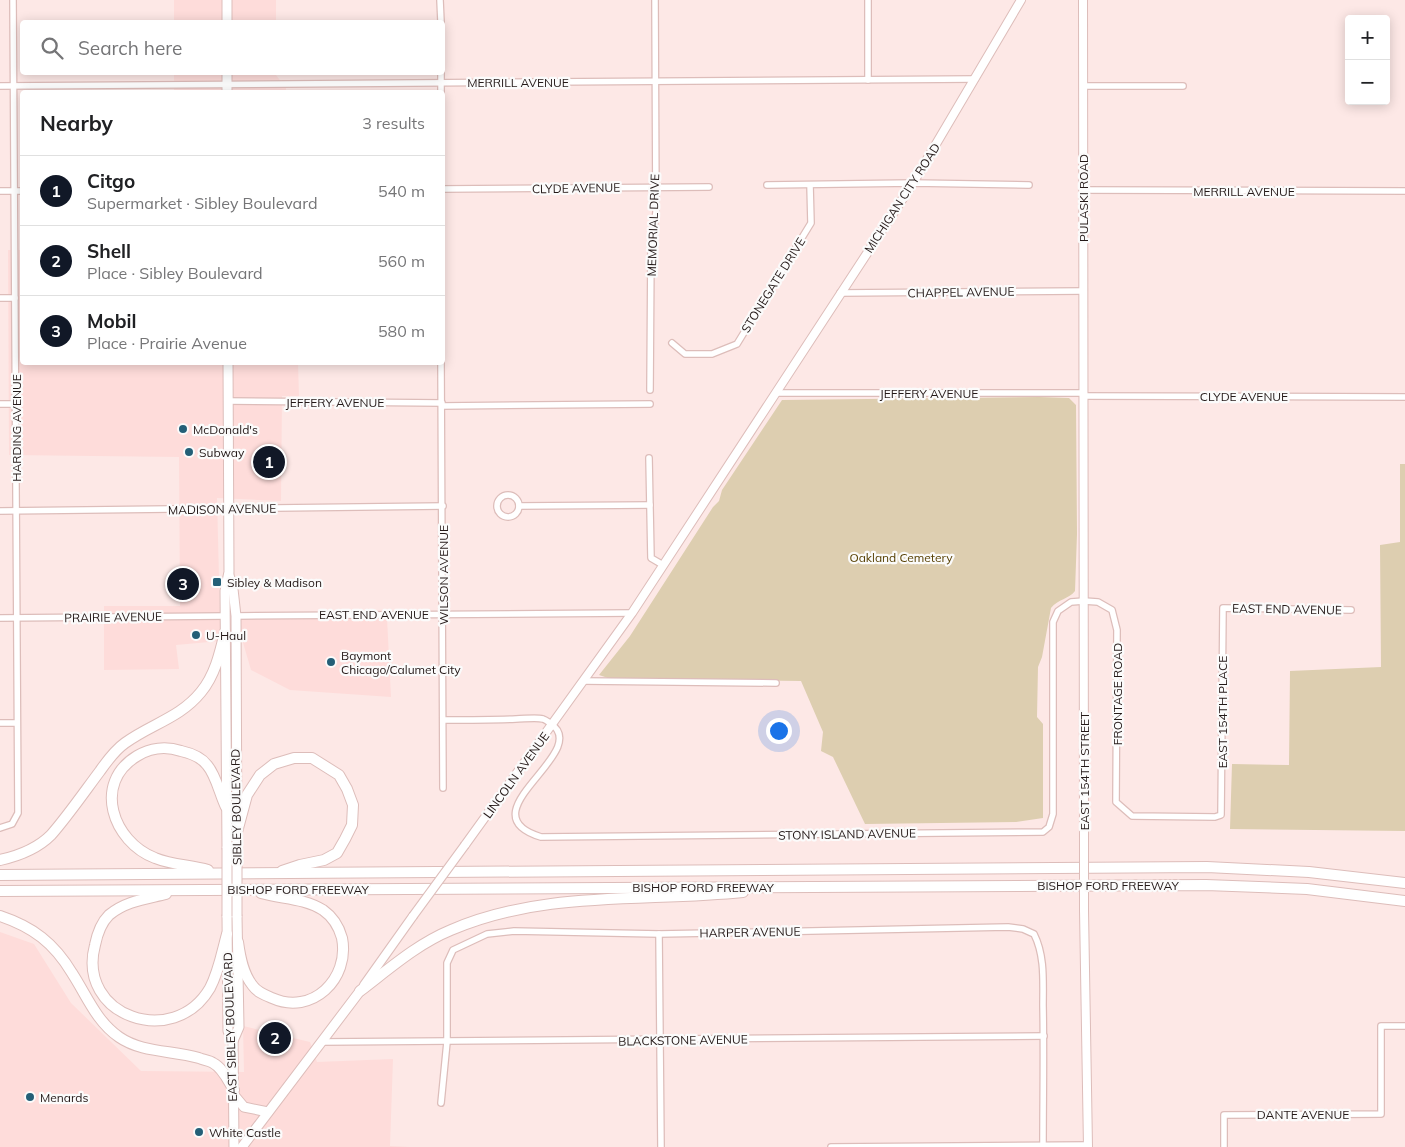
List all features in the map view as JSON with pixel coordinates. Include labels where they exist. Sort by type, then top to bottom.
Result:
[{"type":"highway","points":[[0,860],[22,854],[38,845],[50,835],[124,743],[174,716],[202,691],[212,675],[225,632]]},
{"type":"highway","points":[[221,874],[155,858],[138,847],[126,837],[115,820],[112,804],[113,788],[118,774],[128,762],[142,753],[156,748],[174,748],[192,754],[208,765],[226,807]]},
{"type":"highway","points":[[237,832],[247,795],[260,775],[274,764],[294,758],[312,758],[339,775],[353,805],[352,825],[337,853],[324,860],[275,873]]},
{"type":"highway","name":"BISHOP FORD FREEWAY","points":[[0,875],[1207,867],[1309,872],[1405,883]]},
{"type":"highway","name":"BISHOP FORD FREEWAY","points":[[0,891],[1206,885],[1307,889],[1405,901]]},
{"type":"highway","points":[[360,991],[414,950],[451,930],[494,915],[546,904],[585,900],[714,895],[805,886]]},
{"type":"highway","points":[[182,890],[132,902],[110,915],[103,922],[98,934],[92,963],[95,979],[101,992],[113,1006],[126,1015],[144,1020],[161,1020],[180,1016],[196,1005],[209,989],[219,967],[227,934]]},
{"type":"highway","points":[[238,942],[245,971],[253,987],[278,1001],[305,1002],[318,995],[330,986],[339,974],[343,959],[340,930],[325,911],[299,900],[275,897],[248,890]]},
{"type":"highway","points":[[0,916],[27,926],[56,950],[94,1013],[104,1026],[120,1038],[138,1047],[194,1057],[214,1063],[223,1072],[234,1092]]},
{"type":"main road","points":[[227,0],[227,20]]},
{"type":"main road","points":[[227,75],[227,88]]},
{"type":"main road","name":"SIBLEY BOULEVARD","points":[[228,365],[229,572],[236,616],[239,1027],[233,1041]]},
{"type":"main road","name":"SIBLEY BOULEVARD","points":[[226,848],[225,591],[229,572]]},
{"type":"main road","name":"EAST SIBLEY BOULEVARD","points":[[226,848],[228,1031],[233,1041],[234,1147]]},
{"type":"main road","name":"LINCOLN AVENUE","points":[[242,1147],[360,991]]},
{"type":"main road","points":[[234,1092],[244,1107],[268,1112]]},
{"type":"street","name":"HARDING AVENUE","points":[[0,828],[12,824],[18,813],[13,0]]},
{"type":"street","points":[[440,0],[440,20]]},
{"type":"street","name":"MEMORIAL DRIVE","points":[[650,390],[651,250],[656,212],[655,0]]},
{"type":"street","points":[[868,0],[868,80]]},
{"type":"street","name":"MICHIGAN CITY ROAD","points":[[776,392],[913,183],[1022,0]]},
{"type":"street","name":"PULASKI ROAD","points":[[1083,0],[1083,394]]},
{"type":"street","points":[[441,75],[441,90]]},
{"type":"street","name":"MERRILL AVENUE","points":[[0,86],[227,88],[441,83],[975,79]]},
{"type":"street","points":[[1083,86],[1183,86]]},
{"type":"street","points":[[767,185],[913,183],[1029,185]]},
{"type":"street","name":"STONEGATE DRIVE","points":[[672,343],[686,354],[712,354],[737,344],[811,224],[810,185]]},
{"type":"street","name":"CLYDE AVENUE","points":[[445,189],[709,187]]},
{"type":"street","name":"MERRILL AVENUE","points":[[1083,190],[1405,191]]},
{"type":"street","points":[[0,191],[20,191]]},
{"type":"street","name":"CHAPPEL AVENUE","points":[[840,293],[1083,291]]},
{"type":"street","points":[[0,298],[15,298]]},
{"type":"street","name":"WILSON AVENUE","points":[[441,365],[443,788]]},
{"type":"street","name":"JEFFERY AVENUE","points":[[776,392],[1083,394]]},
{"type":"street","name":"LINCOLN AVENUE","points":[[360,991],[632,613],[776,392]]},
{"type":"street","name":"CLYDE AVENUE","points":[[1083,394],[1405,397]]},
{"type":"street","name":"EAST 154TH STREET","points":[[1083,394],[1084,910],[1088,1146]]},
{"type":"street","name":"JEFFERY AVENUE","points":[[228,401],[650,404]]},
{"type":"street","points":[[0,404],[16,404]]},
{"type":"street","points":[[649,458],[650,558],[663,565]]},
{"type":"street","points":[[519,506],[650,505]]},
{"type":"street","name":"MADISON AVENUE","points":[[0,511],[443,506]]},
{"type":"street","name":"STONY ISLAND AVENUE","points":[[552,724],[558,730],[561,737],[558,749],[520,799],[515,811],[518,823],[530,834],[541,837],[1043,832],[1048,827],[1053,814],[1053,622],[1058,611],[1071,602],[1084,601]]},
{"type":"street","name":"FRONTAGE ROAD","points":[[1084,601],[1098,602],[1112,610],[1117,630],[1116,802],[1132,816],[1214,817],[1221,815]]},
{"type":"street","name":"EAST END AVENUE","points":[[1222,608],[1351,610]]},
{"type":"street","name":"EAST 154TH PLACE","points":[[1221,815],[1222,608]]},
{"type":"street","name":"EAST END AVENUE","points":[[236,616],[632,613]]},
{"type":"street","name":"PRAIRIE AVENUE","points":[[0,618],[225,616]]},
{"type":"street","points":[[584,681],[776,683]]},
{"type":"street","points":[[443,720],[544,719],[552,724]]},
{"type":"street","points":[[0,723],[17,723]]},
{"type":"street","name":"HARPER AVENUE","points":[[440,1103],[447,1042],[447,963],[453,950],[487,934],[514,931],[659,934],[1008,927],[1023,929],[1034,934],[1040,945],[1044,1036]]},
{"type":"street","points":[[659,934],[661,1147]]},
{"type":"street","name":"DANTE AVENUE","points":[[1224,1147],[1224,1115],[1381,1114],[1381,1026],[1405,1026]]},
{"type":"street","points":[[1043,1145],[1044,1036]]},
{"type":"street","name":"BLACKSTONE AVENUE","points":[[322,1042],[1044,1036]]},
{"type":"street","points":[[831,1147],[1088,1146]]},
{"type":"shaded area","points":[[174,0],[276,0],[276,20],[174,20]]},
{"type":"shaded area","points":[[174,75],[276,75],[286,88],[286,90],[174,90]]},
{"type":"shaded area","points":[[8,250],[20,250],[20,365],[298,365],[299,396],[282,396],[281,501],[217,498],[220,618],[387,618],[391,697],[290,690],[251,670],[242,639],[176,645],[179,669],[104,670],[104,606],[180,606],[179,457],[9,455]]},
{"type":"shaded area","points":[[0,932],[34,944],[71,1003],[141,1071],[244,1072],[243,1026],[310,1042],[317,1062],[393,1059],[390,1146],[410,1147],[0,1147]]},
{"type":"green space","name":"Oakland Cemetery","points":[[1069,398],[1076,405],[1077,534],[1075,591],[1051,608],[1042,657],[1038,667],[1037,717],[1043,724],[1043,818],[1016,822],[865,824],[833,757],[821,751],[823,732],[801,681],[608,678],[599,675],[630,636],[713,507],[719,501],[722,490],[782,400]]},
{"type":"green space","points":[[1400,464],[1405,464],[1405,831],[1230,829],[1232,764],[1289,765],[1290,671],[1381,667],[1380,545],[1400,542]]},
{"type":"place","name":"McDonald's","points":[[183,429]]},
{"type":"place","name":"Subway","points":[[189,452]]},
{"type":"place","name":"Citgo","points":[[269,462]]},
{"type":"place","name":"Sibley & Madison","points":[[217,582]]},
{"type":"place","name":"Mobil","points":[[183,584]]},
{"type":"place","name":"U-Haul","points":[[196,635]]},
{"type":"place","name":"Baymont Chicago/Calumet City","points":[[331,662]]},
{"type":"place","name":"Shell","points":[[275,1038]]},
{"type":"place","name":"Menards","points":[[30,1097]]},
{"type":"place","name":"White Castle","points":[[199,1132]]}]
